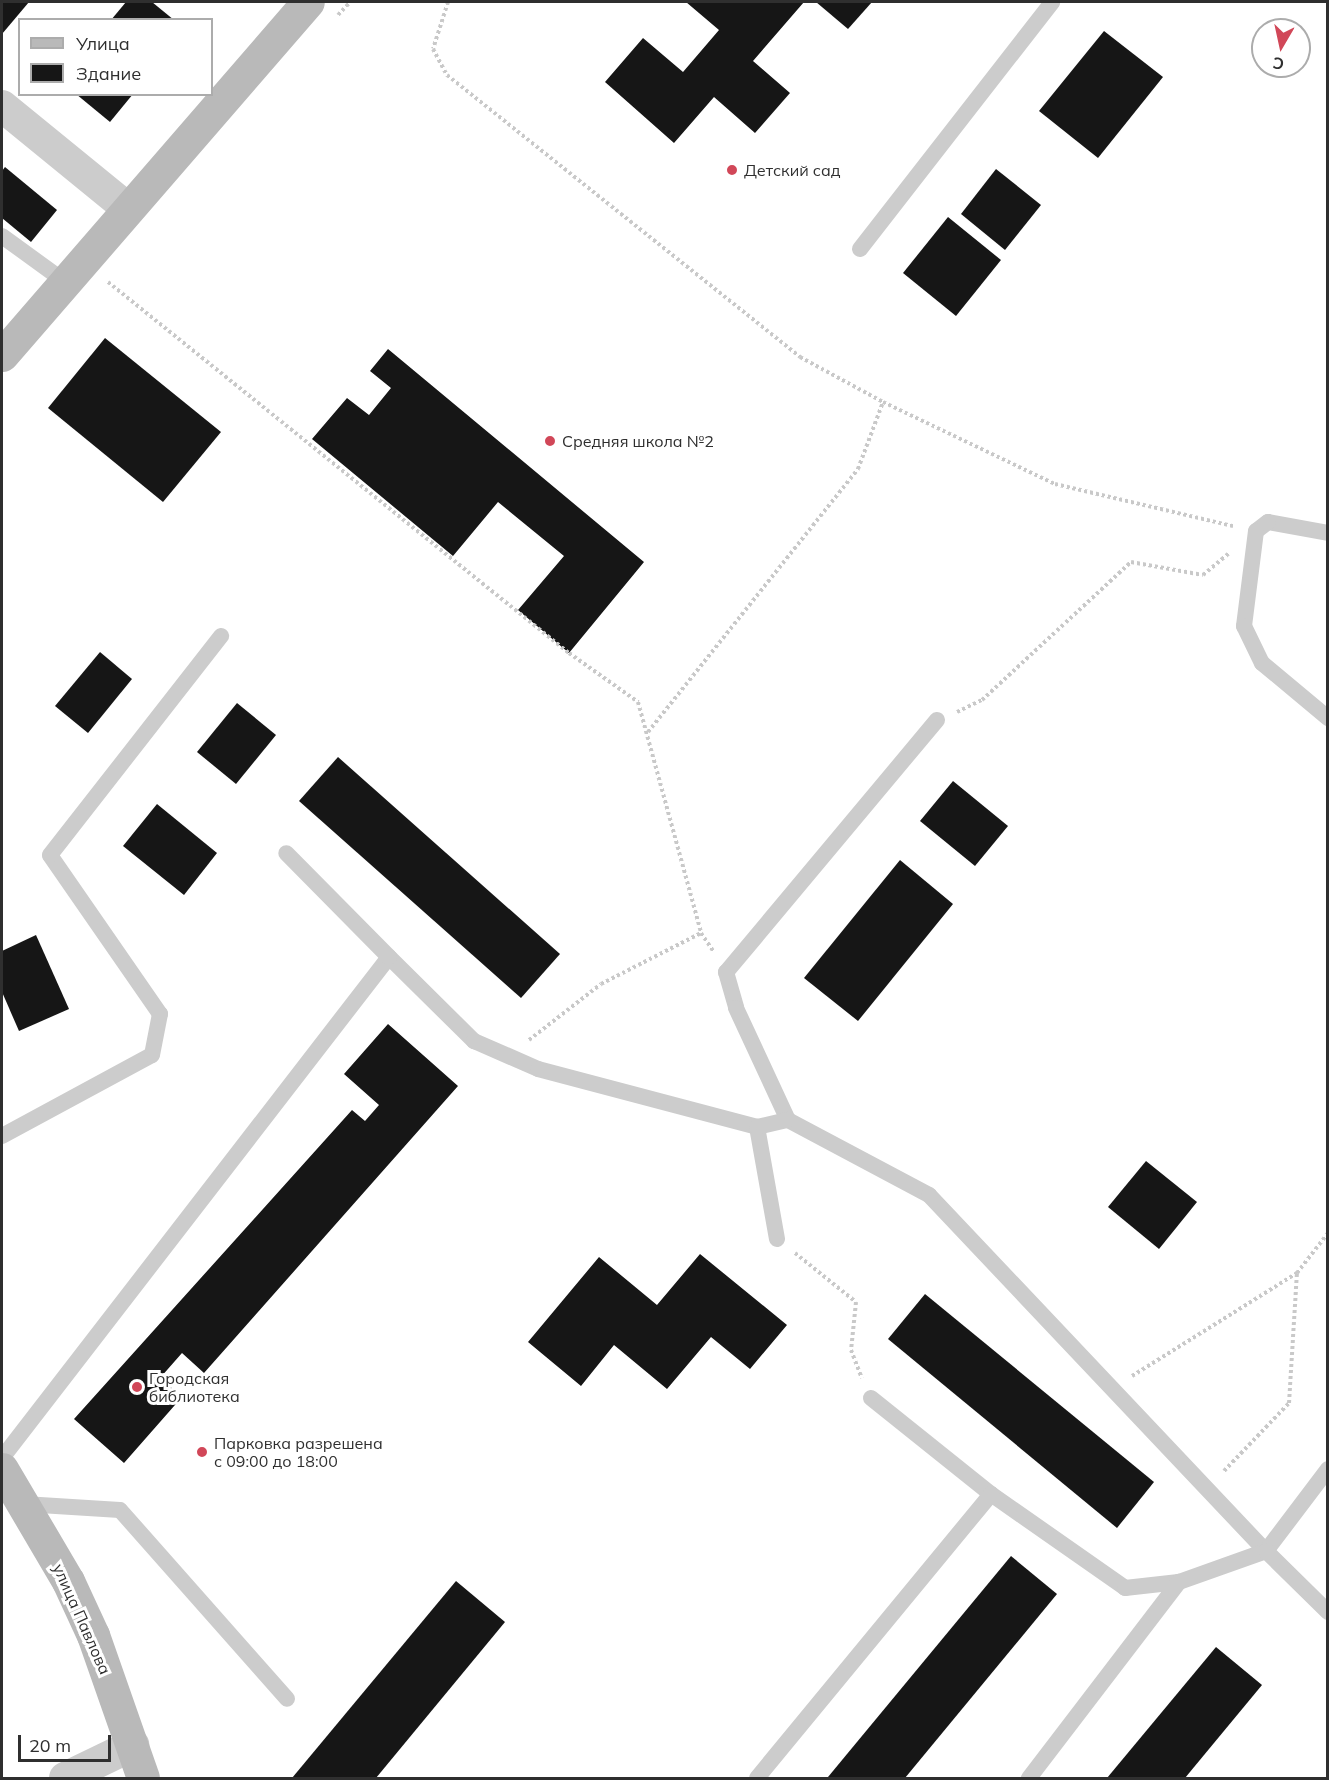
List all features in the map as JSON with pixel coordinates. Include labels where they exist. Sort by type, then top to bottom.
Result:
[{"type":"street","points":[[2,355],[73,270],[308,2]]},
{"type":"street","points":[[2,106],[127,208]]},
{"type":"street","name":"улица Павлова","points":[[2,1469],[24,1504],[93,1635],[143,1779]]},
{"type":"street","points":[[65,1779],[133,1745]]},
{"type":"lane","points":[[860,249],[1052,2]]},
{"type":"lane","points":[[2,236],[73,270]]},
{"type":"lane","points":[[1328,533],[1268,522],[1256,531],[1244,626],[1262,663],[1328,717]]},
{"type":"lane","points":[[2,1136],[152,1055],[160,1014],[50,855],[221,636]]},
{"type":"lane","points":[[937,720],[726,972],[736,1008],[788,1120],[929,1195],[1209,1486],[1266,1551],[1328,1612]]},
{"type":"lane","points":[[286,854],[474,1041],[560,1075],[757,1127],[788,1120]]},
{"type":"lane","points":[[2,1458],[388,957]]},
{"type":"lane","points":[[757,1127],[777,1239]]},
{"type":"lane","points":[[871,1398],[991,1494],[1125,1588],[1179,1582],[1266,1551],[1328,1469]]},
{"type":"lane","points":[[757,1779],[991,1494]]},
{"type":"lane","points":[[24,1504],[120,1510],[286,1699]]},
{"type":"lane","points":[[1029,1779],[1179,1582]]},
{"type":"path","points":[[448,2],[433,49],[447,75],[800,357],[883,402],[1056,484],[1256,531]]},
{"type":"path","points":[[73,270],[569,652],[638,702],[701,933],[726,972]]},
{"type":"path","points":[[648,732],[858,469],[883,402]]},
{"type":"path","points":[[937,720],[982,700],[1131,562],[1203,574],[1256,531]]},
{"type":"path","points":[[513,1058],[534,1035],[601,984],[701,933]]},
{"type":"path","points":[[1114,1387],[1297,1273],[1328,1233]]},
{"type":"path","points":[[777,1239],[856,1302],[851,1350],[871,1398]]},
{"type":"path","points":[[1209,1486],[1289,1403],[1297,1273]]},
{"type":"building","points":[[2,2],[29,2],[2,34]]},
{"type":"building","points":[[126,2],[152,2],[172,18],[113,18]]},
{"type":"building","points":[[686,2],[804,2],[753,61],[790,93],[755,133],[714,97],[674,143],[605,82],[643,38],[683,72],[719,30]]},
{"type":"building","points":[[816,2],[872,2],[848,29]]},
{"type":"building","points":[[1104,31],[1163,77],[1098,158],[1039,111]]},
{"type":"building","points":[[78,96],[131,96],[110,122]]},
{"type":"building","points":[[5,167],[57,210],[31,242],[2,218],[2,171]]},
{"type":"building","points":[[996,169],[1041,205],[1005,250],[961,214]]},
{"type":"building","points":[[948,217],[1001,260],[956,316],[903,273]]},
{"type":"building","points":[[105,338],[221,432],[163,502],[48,408]]},
{"type":"building","points":[[388,349],[644,562],[569,653],[518,610],[564,556],[498,502],[453,556],[312,439],[347,398],[369,415],[391,388],[370,371]]},
{"type":"building","points":[[100,652],[132,679],[88,733],[55,706]]},
{"type":"building","points":[[237,703],[276,735],[236,784],[197,752]]},
{"type":"building","points":[[338,757],[560,954],[521,998],[299,801]]},
{"type":"building","points":[[953,781],[1008,826],[975,866],[920,821]]},
{"type":"building","points":[[157,804],[217,853],[184,895],[123,846]]},
{"type":"building","points":[[900,860],[953,904],[858,1021],[804,978]]},
{"type":"building","points":[[36,935],[69,1009],[19,1031],[2,992],[2,951]]},
{"type":"building","points":[[388,1024],[458,1086],[204,1373],[182,1353],[160,1378],[182,1397],[124,1463],[74,1419],[352,1110],[365,1121],[379,1105],[344,1074]]},
{"type":"building","points":[[1146,1161],[1197,1202],[1159,1249],[1108,1207]]},
{"type":"building","points":[[700,1254],[787,1325],[750,1369],[711,1337],[667,1389],[614,1345],[581,1386],[528,1342],[599,1257],[657,1305]]},
{"type":"building","points":[[925,1294],[1154,1482],[1117,1528],[888,1339]]},
{"type":"building","points":[[1011,1556],[1057,1594],[905,1778],[828,1777]]},
{"type":"building","points":[[456,1581],[505,1622],[376,1778],[292,1778]]},
{"type":"building","points":[[1216,1647],[1262,1685],[1185,1778],[1107,1778]]},
{"type":"place","name":"Детский сад","points":[[732,170]]},
{"type":"place","name":"Средняя школа №2","points":[[550,441]]},
{"type":"place","name":"Городская библиотека","points":[[137,1387]]},
{"type":"place","name":"Парковка разрешена с 09:00 до 18:00","points":[[202,1452]]}]
